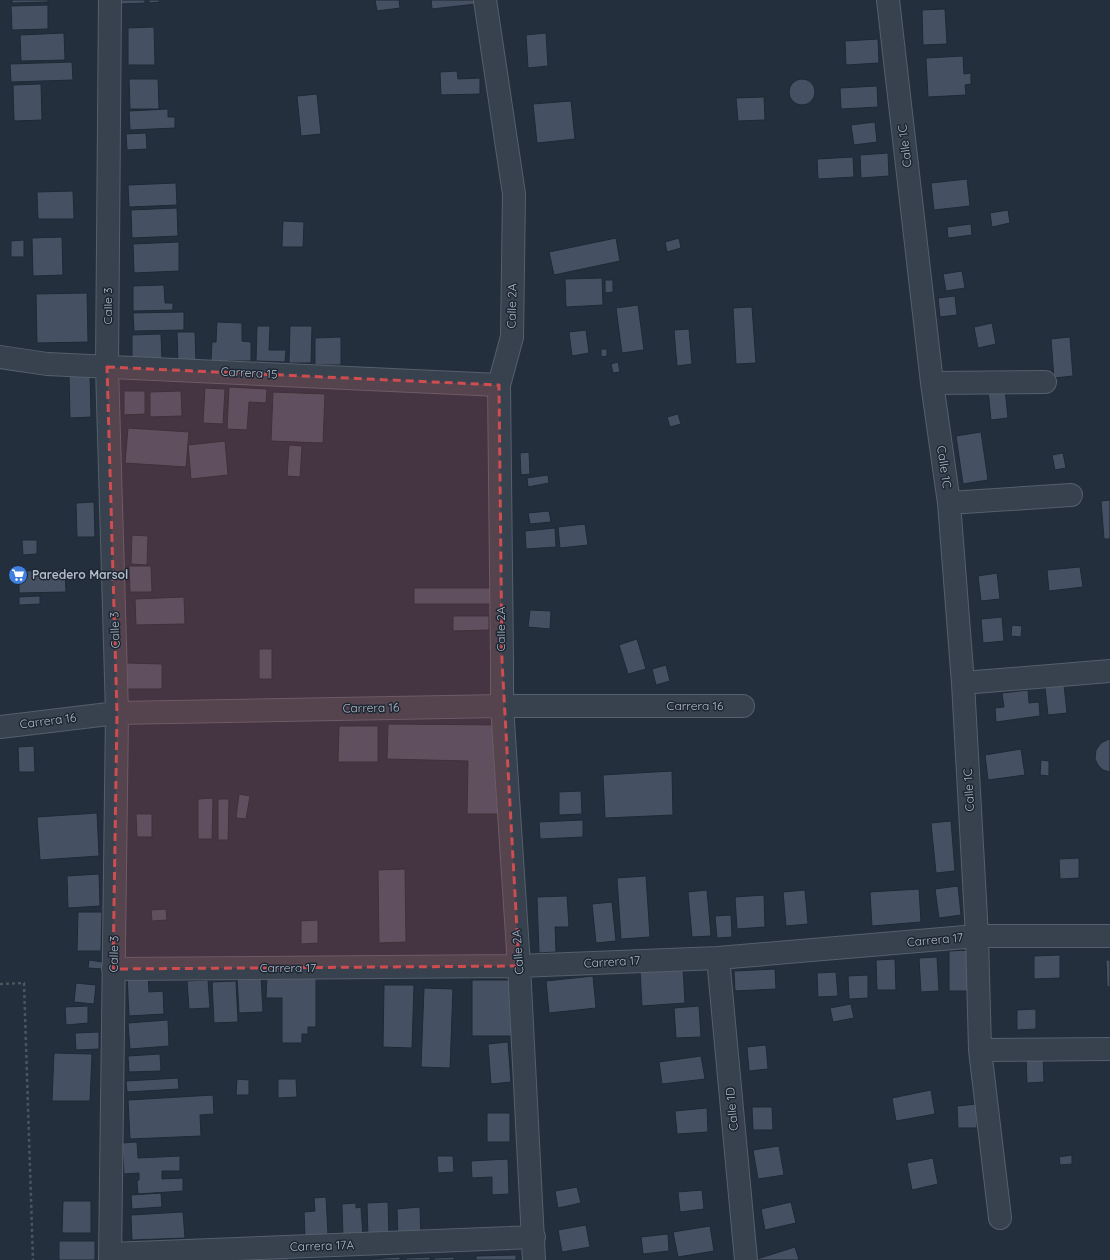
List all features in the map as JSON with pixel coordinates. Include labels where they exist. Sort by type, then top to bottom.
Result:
[{"type":"street","name":"Calle 3","points":[[110,0],[108,367],[117,713],[110,1257]]},
{"type":"street","name":"Calle 2A","points":[[486,0],[514,194],[512,337],[499,384],[502,706],[519,966],[534,1260]]},
{"type":"street","name":"Calle 1C","points":[[888,0],[932,383],[950,503],[963,683],[977,936],[980,1050],[1000,1218]]},
{"type":"street","name":"Carrera 15","points":[[0,357],[46,364],[499,384]]},
{"type":"street","points":[[932,383],[1045,382]]},
{"type":"street","points":[[950,503],[1071,495]]},
{"type":"street","points":[[963,683],[1110,671]]},
{"type":"street","name":"Carrera 16","points":[[0,727],[117,713],[502,706],[743,706]]},
{"type":"street","name":"Carrera 17","points":[[113,969],[519,966],[718,958],[977,936],[1110,936]]},
{"type":"street","name":"Calle 1D","points":[[718,958],[746,1260]]},
{"type":"street","points":[[980,1050],[1110,1049]]},
{"type":"street","name":"Carrera 17A","points":[[110,1257],[534,1237]]},
{"type":"path","points":[[0,984],[24,983],[33,1260]]},
{"type":"highlighted area","points":[[107,367],[499,385],[502,661],[519,966],[113,969],[117,713]]},
{"type":"building","points":[[12,0],[48,0],[48,2],[12,3]]},
{"type":"building","points":[[121,0],[145,0],[145,3],[121,4]]},
{"type":"building","points":[[149,0],[159,0],[160,2],[149,3]]},
{"type":"building","points":[[375,0],[399,0],[400,8],[377,11]]},
{"type":"building","points":[[431,0],[475,0],[476,4],[432,9]]},
{"type":"building","points":[[48,5],[48,29],[12,30],[11,6]]},
{"type":"building","points":[[945,9],[947,44],[923,45],[922,10]]},
{"type":"building","points":[[154,27],[155,65],[128,65],[128,28]]},
{"type":"building","points":[[64,33],[65,60],[21,61],[20,35]]},
{"type":"building","points":[[546,33],[548,66],[528,68],[526,35]]},
{"type":"building","points":[[878,39],[879,63],[846,65],[845,41]]},
{"type":"building","points":[[963,56],[964,74],[971,73],[971,84],[965,85],[966,95],[928,97],[926,58]]},
{"type":"building","points":[[72,62],[73,80],[11,82],[10,64]]},
{"type":"building","points":[[457,71],[458,79],[480,78],[480,94],[441,95],[440,72]]},
{"type":"building","points":[[129,79],[158,79],[159,109],[130,109]]},
{"type":"building","points":[[802,79],[811,83],[815,92],[811,101],[802,105],[793,101],[789,92],[793,83]]},
{"type":"building","points":[[41,84],[42,120],[14,121],[13,85]]},
{"type":"building","points":[[877,86],[878,107],[841,109],[840,88]]},
{"type":"building","points":[[317,94],[321,134],[301,136],[297,96]]},
{"type":"building","points":[[764,97],[765,120],[738,121],[736,98]]},
{"type":"building","points":[[571,101],[575,139],[537,143],[533,104]]},
{"type":"building","points":[[168,109],[168,117],[175,117],[175,128],[130,130],[129,111]]},
{"type":"building","points":[[875,122],[877,142],[854,145],[851,125]]},
{"type":"building","points":[[146,133],[147,149],[127,150],[126,134]]},
{"type":"building","points":[[888,153],[889,176],[861,178],[860,155]]},
{"type":"building","points":[[853,157],[854,177],[818,179],[817,159]]},
{"type":"building","points":[[967,179],[970,206],[934,210],[931,183]]},
{"type":"building","points":[[176,183],[177,205],[129,207],[128,185]]},
{"type":"building","points":[[73,191],[74,219],[38,219],[37,192]]},
{"type":"building","points":[[177,208],[178,236],[132,238],[131,210]]},
{"type":"building","points":[[1008,210],[1010,223],[992,227],[990,213]]},
{"type":"building","points":[[283,221],[304,222],[303,247],[282,247]]},
{"type":"building","points":[[971,224],[972,235],[948,238],[947,227]]},
{"type":"building","points":[[62,237],[63,275],[33,276],[32,238]]},
{"type":"building","points":[[616,238],[620,261],[554,275],[549,252]]},
{"type":"building","points":[[679,238],[681,248],[667,252],[665,242]]},
{"type":"building","points":[[24,240],[24,257],[11,257],[11,241]]},
{"type":"building","points":[[179,242],[179,271],[134,273],[133,244]]},
{"type":"building","points":[[962,271],[965,288],[946,291],[943,274]]},
{"type":"building","points":[[602,278],[603,305],[566,307],[565,279]]},
{"type":"building","points":[[605,280],[613,280],[613,292],[605,293]]},
{"type":"building","points":[[164,285],[165,303],[173,303],[173,310],[133,311],[133,286]]},
{"type":"building","points":[[87,293],[88,342],[37,343],[36,294]]},
{"type":"building","points":[[955,296],[957,315],[940,317],[938,298]]},
{"type":"building","points":[[638,305],[644,350],[622,353],[616,308]]},
{"type":"building","points":[[752,307],[756,363],[736,364],[733,308]]},
{"type":"building","points":[[184,312],[184,330],[134,331],[133,313]]},
{"type":"building","points":[[217,322],[242,323],[242,341],[251,342],[251,361],[228,361],[229,368],[211,361],[212,342],[216,342]]},
{"type":"building","points":[[992,323],[996,344],[978,348],[974,327]]},
{"type":"building","points":[[257,326],[270,326],[269,350],[286,350],[285,362],[256,361]]},
{"type":"building","points":[[290,326],[312,326],[311,363],[289,363]]},
{"type":"building","points":[[689,329],[692,364],[677,366],[674,330]]},
{"type":"building","points":[[586,330],[589,353],[572,356],[569,332]]},
{"type":"building","points":[[177,332],[195,332],[196,362],[178,362]]},
{"type":"building","points":[[161,334],[162,362],[132,362],[132,335]]},
{"type":"building","points":[[341,337],[341,365],[315,365],[315,338]]},
{"type":"building","points":[[1070,337],[1073,376],[1054,378],[1051,339]]},
{"type":"building","points":[[601,349],[607,349],[607,356],[601,357]]},
{"type":"building","points":[[618,362],[620,372],[613,373],[611,364]]},
{"type":"building","points":[[69,374],[90,374],[91,417],[70,418]]},
{"type":"building","points":[[229,387],[267,389],[266,403],[249,402],[247,430],[227,429]]},
{"type":"building","points":[[205,388],[225,389],[223,424],[203,423]]},
{"type":"building","points":[[1005,388],[1008,418],[991,420],[988,390]]},
{"type":"building","points":[[124,391],[145,391],[145,414],[124,415]]},
{"type":"building","points":[[181,391],[182,416],[150,417],[150,392]]},
{"type":"building","points":[[273,392],[325,394],[323,443],[271,441]]},
{"type":"building","points":[[678,414],[681,424],[670,427],[667,417]]},
{"type":"building","points":[[128,428],[189,432],[186,467],[125,463]]},
{"type":"building","points":[[981,432],[988,480],[963,484],[956,436]]},
{"type":"building","points":[[225,441],[228,475],[191,479],[188,445]]},
{"type":"building","points":[[289,445],[302,446],[300,477],[287,476]]},
{"type":"building","points":[[529,452],[530,474],[521,475],[520,453]]},
{"type":"building","points":[[1063,453],[1066,468],[1055,470],[1052,455]]},
{"type":"building","points":[[548,475],[549,483],[528,487],[527,478]]},
{"type":"building","points":[[1110,500],[1110,539],[1104,539],[1101,501]]},
{"type":"building","points":[[94,502],[95,537],[77,537],[76,503]]},
{"type":"building","points":[[549,511],[551,522],[530,524],[528,513]]},
{"type":"building","points":[[585,524],[588,545],[560,548],[558,527]]},
{"type":"building","points":[[555,528],[556,547],[526,549],[525,531]]},
{"type":"building","points":[[132,535],[148,536],[147,565],[131,564]]},
{"type":"building","points":[[22,540],[37,540],[37,554],[23,555]]},
{"type":"building","points":[[129,566],[151,566],[152,592],[130,592]]},
{"type":"building","points":[[1080,567],[1083,587],[1049,591],[1047,570]]},
{"type":"building","points":[[65,570],[66,592],[19,593],[19,571]]},
{"type":"building","points":[[997,573],[1000,599],[981,601],[978,576]]},
{"type":"building","points":[[414,588],[495,588],[495,604],[414,604]]},
{"type":"building","points":[[40,596],[40,604],[19,605],[19,597]]},
{"type":"building","points":[[184,597],[185,624],[136,625],[135,599]]},
{"type":"building","points":[[530,610],[551,611],[550,629],[528,627]]},
{"type":"building","points":[[453,616],[489,616],[489,630],[453,631]]},
{"type":"building","points":[[1002,617],[1004,641],[983,643],[981,619]]},
{"type":"building","points":[[1012,625],[1022,626],[1021,637],[1011,636]]},
{"type":"building","points":[[637,639],[646,669],[628,674],[619,645]]},
{"type":"building","points":[[259,649],[272,649],[272,679],[259,679]]},
{"type":"building","points":[[127,663],[162,664],[162,689],[126,689]]},
{"type":"building","points":[[666,665],[670,681],[656,685],[652,669]]},
{"type":"building","points":[[1064,685],[1067,713],[1048,715],[1045,687]]},
{"type":"building","points":[[1028,690],[1029,703],[1039,702],[1040,716],[996,722],[995,708],[1004,707],[1002,693]]},
{"type":"building","points":[[388,724],[501,725],[500,814],[467,814],[468,761],[387,759]]},
{"type":"building","points":[[339,726],[378,726],[378,762],[338,762]]},
{"type":"building","points":[[1109,739],[1110,772],[1103,770],[1095,759],[1096,750],[1101,743]]},
{"type":"building","points":[[34,746],[35,772],[19,772],[18,747]]},
{"type":"building","points":[[1021,749],[1025,775],[988,780],[985,755]]},
{"type":"building","points":[[1041,760],[1049,761],[1049,776],[1040,775]]},
{"type":"building","points":[[672,771],[673,815],[605,818],[603,775]]},
{"type":"building","points":[[581,791],[582,814],[559,815],[559,792]]},
{"type":"building","points":[[239,794],[250,796],[246,819],[236,818]]},
{"type":"building","points":[[213,798],[212,839],[198,839],[198,799]]},
{"type":"building","points":[[218,799],[229,799],[228,840],[218,840]]},
{"type":"building","points":[[97,813],[99,856],[40,860],[37,817]]},
{"type":"building","points":[[136,814],[152,814],[152,837],[137,837]]},
{"type":"building","points":[[583,820],[583,837],[540,839],[539,822]]},
{"type":"building","points":[[951,821],[955,871],[936,873],[931,823]]},
{"type":"building","points":[[1079,858],[1079,878],[1060,879],[1059,859]]},
{"type":"building","points":[[405,869],[406,942],[379,943],[378,870]]},
{"type":"building","points":[[99,874],[100,906],[68,908],[67,876]]},
{"type":"building","points":[[646,876],[650,937],[621,939],[617,878]]},
{"type":"building","points":[[958,886],[961,915],[939,918],[935,889]]},
{"type":"building","points":[[919,889],[921,922],[872,926],[870,892]]},
{"type":"building","points":[[707,890],[711,936],[692,937],[688,892]]},
{"type":"building","points":[[805,890],[808,924],[786,926],[783,892]]},
{"type":"building","points":[[764,895],[765,927],[737,929],[735,897]]},
{"type":"building","points":[[567,896],[569,927],[555,927],[556,952],[539,953],[537,897]]},
{"type":"building","points":[[612,902],[616,941],[596,943],[592,904]]},
{"type":"building","points":[[166,909],[167,920],[152,921],[151,910]]},
{"type":"building","points":[[78,912],[102,912],[101,951],[77,951]]},
{"type":"building","points":[[731,915],[732,937],[717,938],[715,916]]},
{"type":"building","points":[[318,920],[318,943],[301,944],[301,921]]},
{"type":"building","points":[[970,950],[970,991],[949,991],[949,951]]},
{"type":"building","points":[[1060,955],[1060,978],[1034,979],[1034,956]]},
{"type":"building","points":[[937,957],[939,991],[921,992],[919,958]]},
{"type":"building","points":[[895,959],[896,990],[877,990],[876,960]]},
{"type":"building","points":[[89,960],[103,962],[102,969],[88,968]]},
{"type":"building","points":[[1106,960],[1110,960],[1110,987],[1107,987]]},
{"type":"building","points":[[683,967],[685,1003],[642,1006],[640,970]]},
{"type":"building","points":[[775,969],[776,989],[735,991],[734,971]]},
{"type":"building","points":[[836,972],[838,996],[818,997],[817,973]]},
{"type":"building","points":[[148,974],[149,992],[163,991],[164,1014],[129,1016],[127,975]]},
{"type":"building","points":[[261,975],[263,1012],[239,1013],[237,976]]},
{"type":"building","points":[[868,975],[868,998],[849,999],[848,976]]},
{"type":"building","points":[[267,976],[316,976],[316,1027],[308,1027],[308,1034],[302,1034],[302,1043],[282,1043],[282,998],[266,998]]},
{"type":"building","points":[[593,976],[596,1008],[549,1013],[546,981]]},
{"type":"building","points":[[208,980],[210,1008],[189,1009],[187,981]]},
{"type":"building","points":[[472,980],[514,980],[514,1036],[472,1036]]},
{"type":"building","points":[[236,981],[238,1022],[214,1023],[212,982]]},
{"type":"building","points":[[76,983],[96,985],[94,1004],[74,1002]]},
{"type":"building","points":[[384,985],[414,985],[412,1048],[383,1047]]},
{"type":"building","points":[[424,988],[453,989],[450,1068],[421,1067]]},
{"type":"building","points":[[851,1004],[854,1018],[833,1022],[830,1008]]},
{"type":"building","points":[[88,1006],[88,1023],[66,1025],[65,1007]]},
{"type":"building","points":[[699,1006],[701,1037],[676,1038],[674,1008]]},
{"type":"building","points":[[1036,1009],[1036,1029],[1017,1030],[1017,1010]]},
{"type":"building","points":[[168,1020],[169,1046],[130,1049],[128,1023]]},
{"type":"building","points":[[99,1032],[99,1049],[76,1050],[75,1033]]},
{"type":"building","points":[[508,1042],[511,1082],[491,1084],[488,1044]]},
{"type":"building","points":[[766,1045],[768,1069],[749,1071],[747,1047]]},
{"type":"building","points":[[54,1053],[92,1054],[90,1101],[52,1101]]},
{"type":"building","points":[[160,1054],[161,1071],[129,1072],[128,1056]]},
{"type":"building","points":[[1043,1055],[1044,1082],[1027,1083],[1026,1056]]},
{"type":"building","points":[[701,1056],[705,1079],[662,1084],[659,1062]]},
{"type":"building","points":[[178,1078],[179,1089],[127,1092],[126,1081]]},
{"type":"building","points":[[237,1079],[249,1080],[249,1095],[236,1095]]},
{"type":"building","points":[[278,1079],[296,1079],[297,1097],[278,1098]]},
{"type":"building","points":[[931,1090],[935,1114],[896,1121],[892,1098]]},
{"type":"building","points":[[213,1095],[214,1114],[200,1115],[201,1136],[130,1139],[128,1100]]},
{"type":"building","points":[[977,1104],[977,1128],[958,1128],[957,1106]]},
{"type":"building","points":[[752,1107],[772,1107],[773,1130],[753,1130]]},
{"type":"building","points":[[707,1108],[708,1132],[677,1134],[675,1111]]},
{"type":"building","points":[[487,1113],[510,1113],[510,1142],[487,1142]]},
{"type":"building","points":[[137,1142],[138,1158],[180,1156],[180,1171],[162,1171],[162,1179],[183,1178],[183,1191],[138,1194],[137,1181],[139,1180],[139,1173],[124,1174],[122,1143]]},
{"type":"building","points":[[779,1146],[784,1175],[758,1179],[753,1150]]},
{"type":"building","points":[[1072,1155],[1072,1164],[1060,1165],[1059,1157]]},
{"type":"building","points":[[437,1156],[453,1156],[454,1172],[438,1173]]},
{"type":"building","points":[[933,1158],[938,1184],[912,1190],[907,1163]]},
{"type":"building","points":[[508,1159],[509,1194],[492,1195],[492,1177],[472,1178],[471,1161]]},
{"type":"building","points":[[577,1187],[581,1203],[558,1208],[555,1191]]},
{"type":"building","points":[[702,1190],[704,1209],[680,1212],[678,1192]]},
{"type":"building","points":[[161,1193],[162,1207],[132,1209],[131,1195]]},
{"type":"building","points":[[326,1197],[328,1235],[305,1237],[304,1212],[315,1211],[314,1198]]},
{"type":"building","points":[[63,1201],[91,1201],[91,1233],[62,1233]]},
{"type":"building","points":[[388,1202],[389,1237],[368,1238],[367,1203]]},
{"type":"building","points":[[791,1202],[796,1223],[765,1230],[761,1209]]},
{"type":"building","points":[[356,1203],[356,1208],[361,1207],[363,1237],[343,1238],[342,1204]]},
{"type":"building","points":[[420,1207],[421,1237],[398,1238],[397,1209]]},
{"type":"building","points":[[183,1212],[185,1238],[132,1240],[131,1215]]},
{"type":"building","points":[[586,1225],[590,1247],[562,1252],[558,1230]]},
{"type":"building","points":[[710,1226],[714,1251],[678,1257],[673,1232]]},
{"type":"building","points":[[668,1234],[669,1251],[643,1254],[641,1237]]},
{"type":"building","points":[[59,1241],[95,1241],[95,1260],[59,1260]]},
{"type":"building","points":[[795,1247],[799,1260],[757,1260],[757,1259]]},
{"type":"building","points":[[516,1255],[516,1260],[476,1260],[476,1256]]},
{"type":"building","points":[[400,1257],[400,1260],[371,1259]]},
{"type":"building","points":[[430,1257],[430,1260],[406,1260],[406,1258]]},
{"type":"building","points":[[454,1257],[454,1260],[434,1260],[434,1258]]},
{"type":"building","points":[[289,1258],[289,1260],[265,1260],[265,1259]]},
{"type":"place","name":"Paredero Marsol","points":[[18,575]]}]
